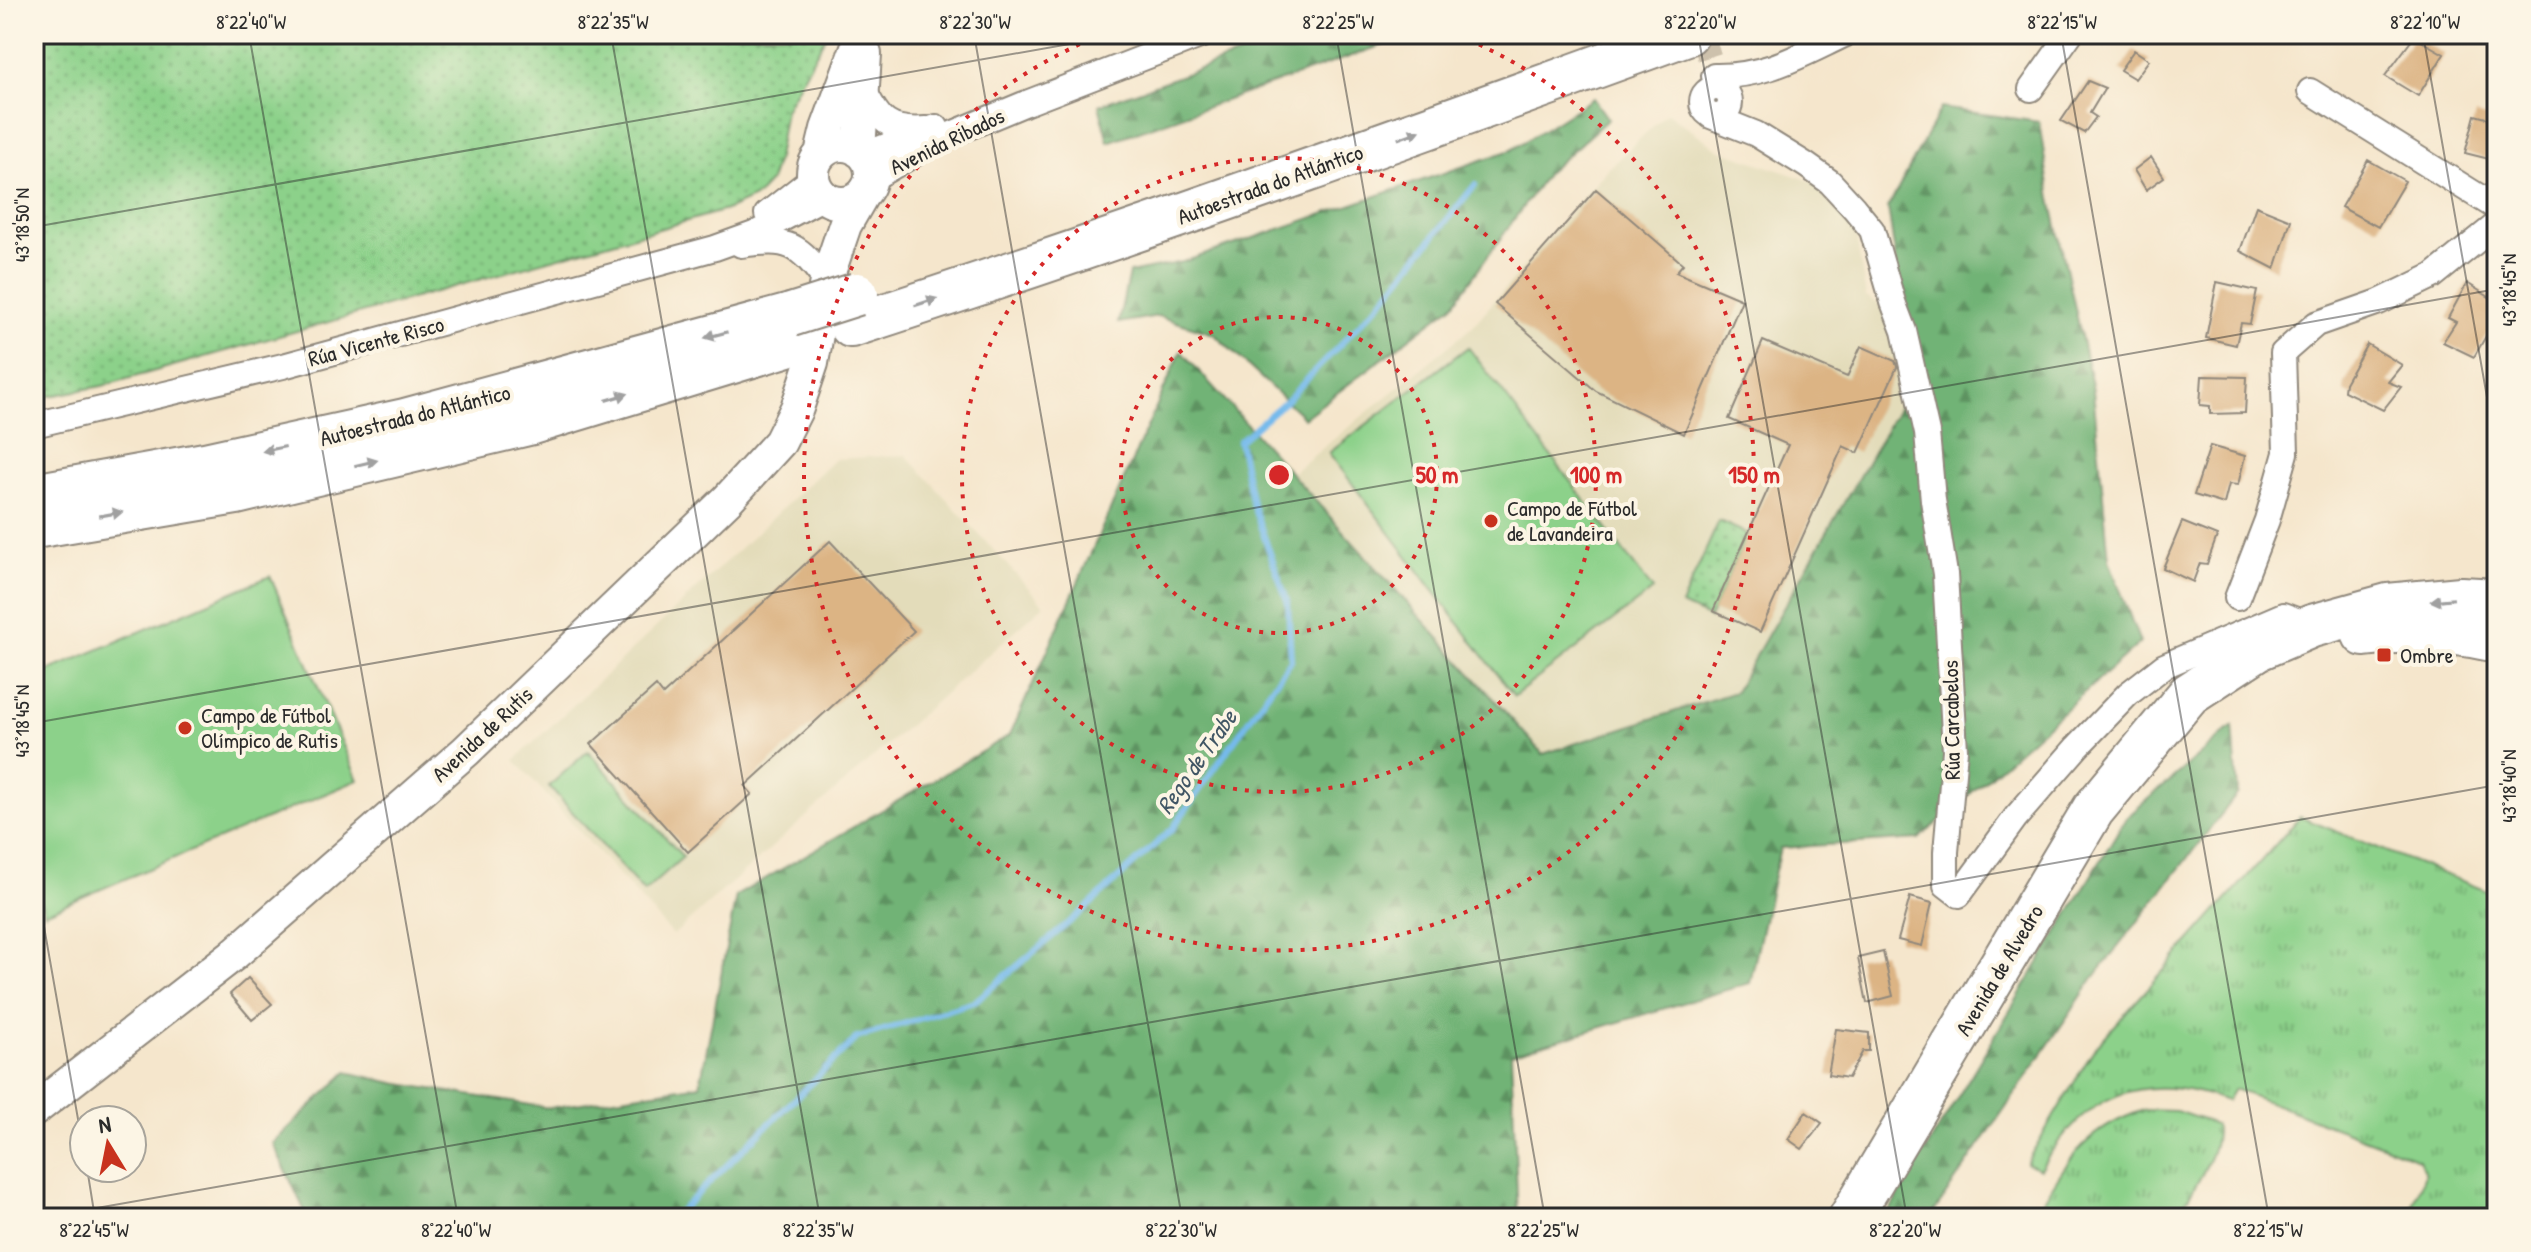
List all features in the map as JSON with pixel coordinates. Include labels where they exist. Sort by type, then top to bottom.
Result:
[{"type":"highway","name":"Autoestrada do Atlántico","points":[[845,301],[1067,226],[1606,34]]},
{"type":"highway","name":"Autoestrada do Atlántico","points":[[845,301],[1070,255],[1248,193],[1712,80]]},
{"type":"highway","points":[[788,331],[845,301]]},
{"type":"highway","name":"Autoestrada do Atlántico","points":[[34,495],[205,464],[788,331]]},
{"type":"highway","name":"Autoestrada do Atlántico","points":[[34,527],[236,493],[532,423],[788,331]]},
{"type":"highway","name":"Avenida de Alvedro","points":[[1850,1218],[2093,810],[2189,694],[2258,649],[2312,626],[2388,605],[2461,598],[2497,600]]},
{"type":"highway","name":"Avenida de Alvedro","points":[[2158,729],[2192,710],[2230,682],[2301,650],[2347,638],[2387,632],[2459,634],[2497,641]]},
{"type":"street","name":"Avenida de Rutis","points":[[34,1110],[233,955],[466,751],[728,499],[780,442],[797,408],[812,363],[845,301],[845,225],[863,171],[864,34]]},
{"type":"street","name":"Avenida de Rutis","points":[[845,301],[821,182],[827,129],[864,34]]},
{"type":"street","name":"Avenida Ribados","points":[[863,171],[1205,34]]},
{"type":"street","points":[[1712,80],[1742,77],[1771,68],[1846,34]]},
{"type":"street","points":[[2031,89],[2070,34]]},
{"type":"street","name":"Rúa Carcabelos","points":[[1712,80],[1756,134],[1830,182],[1872,230],[1904,331],[1927,433],[1933,500],[1945,574],[1955,750],[1946,885],[1959,895],[2016,817],[2077,747],[2128,694],[2164,666],[2283,615],[2312,626]]},
{"type":"street","points":[[863,88],[875,112],[890,124],[905,130],[933,128]]},
{"type":"street","points":[[2310,91],[2497,208]]},
{"type":"street","name":"Avenida Ribados","points":[[863,171],[933,128],[1024,104]]},
{"type":"street","points":[[839,145],[863,171],[844,203],[821,182],[839,145]]},
{"type":"street","name":"Rúa Vicente Risco","points":[[34,425],[283,366],[715,248],[821,182]]},
{"type":"street","points":[[2237,598],[2267,520],[2286,453],[2283,353],[2316,324],[2379,302],[2433,276],[2497,224]]},
{"type":"street","points":[[715,248],[763,242],[783,244],[804,252],[845,301]]},
{"type":"shaded area","points":[[1667,113],[1720,150],[1819,184],[1853,217],[1866,297],[1883,306],[1914,381],[1735,692],[1544,754],[1291,474],[1471,328],[1607,170]]},
{"type":"shaded area","points":[[906,455],[1044,605],[673,935],[515,760],[835,459]]},
{"type":"green space","points":[[34,34],[827,34],[785,110],[770,182],[757,196],[726,210],[102,386],[34,399]]},
{"type":"green space","points":[[1297,34],[1414,34],[1108,142],[1099,105]]},
{"type":"green space","points":[[1593,98],[1608,119],[1547,173],[1453,305],[1304,418],[1214,334],[1158,316],[1118,323],[1129,273],[1183,262],[1511,150]]},
{"type":"green space","points":[[1941,108],[2039,122],[2051,199],[2093,390],[2109,560],[2140,643],[1919,839],[1780,848],[1750,983],[1511,1054],[1518,1218],[308,1218],[273,1143],[347,1072],[394,1083],[549,1108],[700,1085],[736,896],[1010,735],[1181,351],[1543,754],[1735,692],[1914,381],[1888,208]]},
{"type":"green space","name":"Campo de Fútbol de Lavandeira","points":[[1468,347],[1653,590],[1514,696],[1329,453]]},
{"type":"green space","points":[[1719,521],[1748,534],[1710,618],[1681,605]]},
{"type":"green space","name":"Campo de Fútbol Olímpico de Rutis","points":[[270,576],[358,780],[45,913],[34,887],[34,677]]},
{"type":"green space","points":[[2233,726],[2238,793],[2093,979],[1930,1218],[1885,1218],[2126,818]]},
{"type":"green space","points":[[588,751],[683,857],[644,892],[549,786]]},
{"type":"green space","points":[[2300,817],[2497,895],[2497,1218],[2408,1218],[2425,1174],[2419,1159],[2234,1089],[2227,1101],[2169,1088],[2143,1089],[2119,1095],[2076,1122],[2040,1169],[2026,1163],[2094,1049]]},
{"type":"green space","points":[[2144,1110],[2176,1111],[2215,1124],[2214,1147],[2209,1159],[2175,1218],[2033,1218],[2066,1166],[2089,1139],[2122,1118]]},
{"type":"building","points":[[2414,37],[2444,54],[2418,96],[2385,76]]},
{"type":"building","points":[[2134,50],[2149,60],[2135,79],[2120,70]]},
{"type":"building","points":[[2088,81],[2105,88],[2090,113],[2096,117],[2084,133],[2061,121]]},
{"type":"building","points":[[2475,115],[2497,121],[2497,161],[2465,153]]},
{"type":"building","points":[[2151,157],[2164,177],[2146,190],[2134,170]]},
{"type":"building","points":[[2368,160],[2405,181],[2378,227],[2341,207]]},
{"type":"building","points":[[1596,189],[1683,264],[1676,272],[1742,300],[1684,434],[1596,391],[1495,304]]},
{"type":"building","points":[[2256,206],[2291,220],[2275,269],[2240,251]]},
{"type":"building","points":[[2217,282],[2257,291],[2250,324],[2241,323],[2236,345],[2206,338]]},
{"type":"building","points":[[2467,283],[2497,302],[2497,317],[2474,357],[2443,342],[2456,322],[2448,318]]},
{"type":"building","points":[[1763,341],[1847,377],[1861,346],[1895,361],[1897,367],[1858,453],[1843,446],[1760,632],[1713,611],[1788,445],[1729,419]]},
{"type":"building","points":[[2367,344],[2402,365],[2388,382],[2401,387],[2383,410],[2344,391],[2345,383]]},
{"type":"building","points":[[2202,376],[2247,377],[2245,413],[2210,414],[2210,406],[2200,405]]},
{"type":"building","points":[[2210,446],[2245,456],[2238,485],[2229,484],[2224,504],[2194,495]]},
{"type":"building","points":[[2182,522],[2217,536],[2207,564],[2200,563],[2193,582],[2163,568]]},
{"type":"building","points":[[830,541],[914,631],[745,786],[752,794],[688,852],[591,744],[656,686],[663,695]]},
{"type":"building","points":[[1910,897],[1932,903],[1922,946],[1898,940]]},
{"type":"building","points":[[1883,952],[1893,996],[1867,1003],[1858,958]]},
{"type":"building","points":[[248,978],[272,1004],[252,1020],[230,994]]},
{"type":"building","points":[[1836,1029],[1869,1033],[1869,1051],[1863,1051],[1848,1078],[1828,1075]]},
{"type":"building","points":[[1806,1112],[1822,1123],[1802,1149],[1788,1139]]},
{"type":"waterway","name":"Rego de Trabe","points":[[673,1218],[857,1038],[974,1002],[1084,910],[1173,828],[1291,660],[1288,603],[1252,503],[1239,441],[1289,398],[1381,302],[1475,185]]},
{"type":"tunnel","points":[[1702,34],[1712,65]]},
{"type":"place","name":"Campo de Fútbol de Lavandeira","points":[[1491,521]]},
{"type":"place","name":"Ombre","points":[[2384,655]]},
{"type":"place","name":"Campo de Fútbol Olímpico de Rutis","points":[[185,728]]}]
